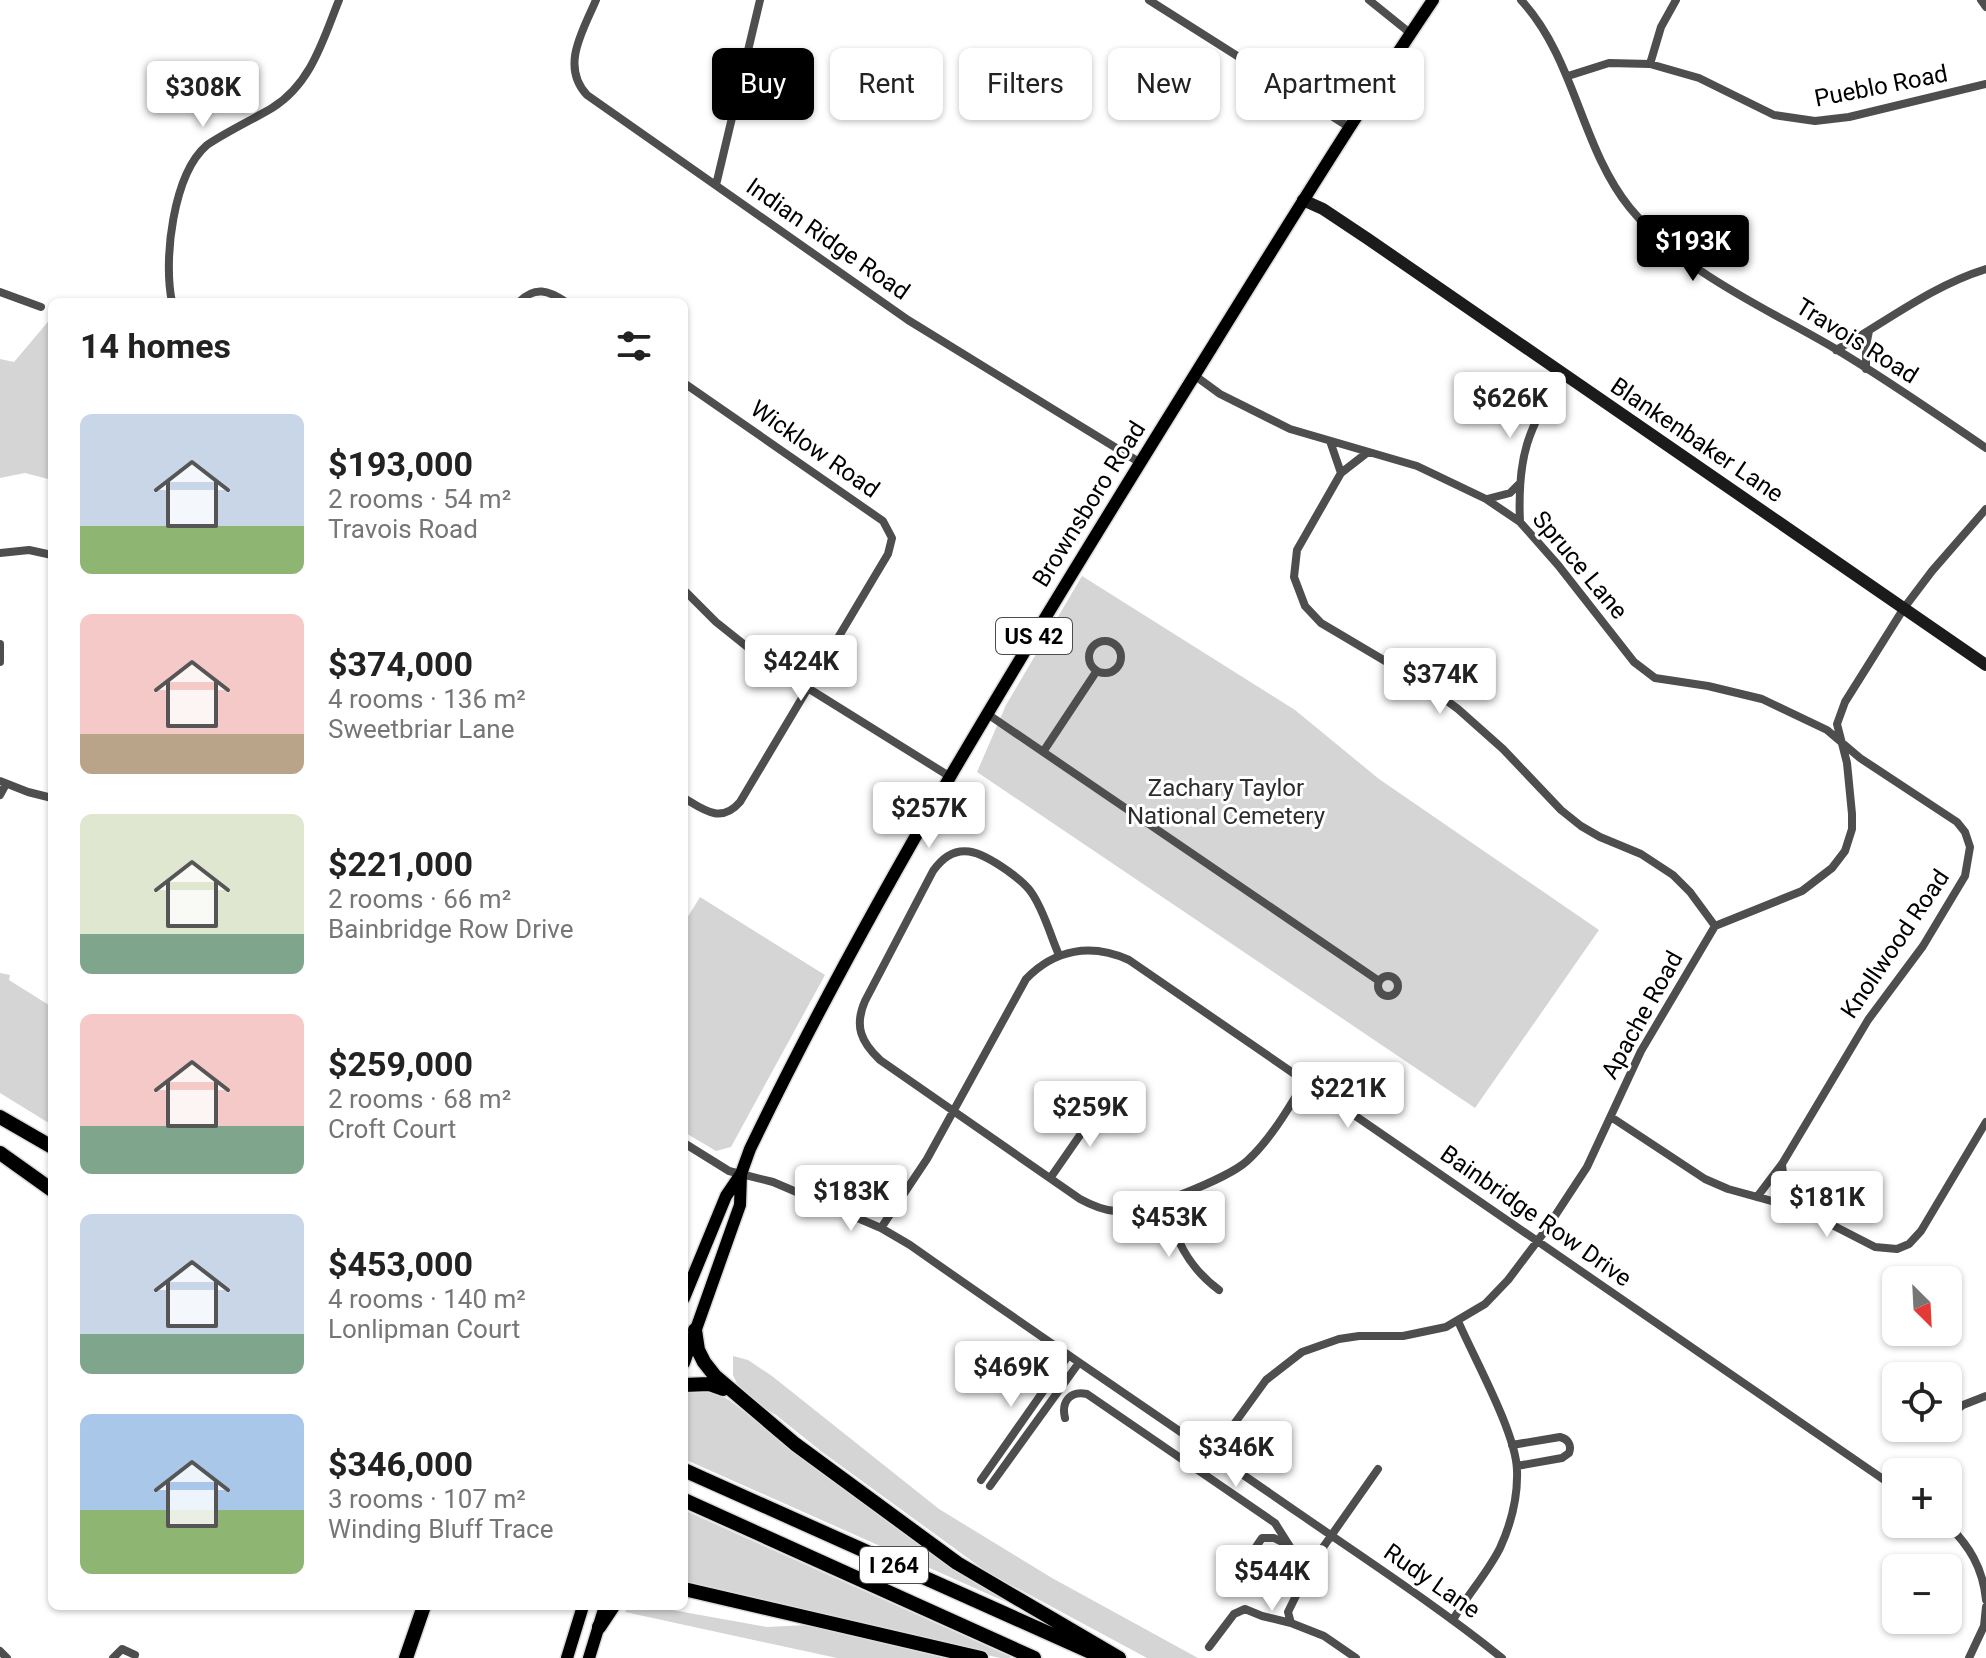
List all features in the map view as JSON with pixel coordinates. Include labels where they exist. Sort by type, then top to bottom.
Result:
[{"type":"highway","points":[[0,1117],[48,1144]]},
{"type":"highway","points":[[0,1152],[48,1178]]},
{"type":"highway","points":[[0,1152],[48,1187]]},
{"type":"highway","points":[[695,1330],[698,1350],[704,1362],[731,1392],[795,1444],[957,1563],[1119,1658]]},
{"type":"highway","points":[[688,1385],[709,1384],[731,1392]]},
{"type":"highway","name":"I 264","points":[[688,1472],[1104,1658]]},
{"type":"highway","name":"I 264","points":[[688,1502],[1034,1658]]},
{"type":"highway","points":[[688,1590],[981,1658]]},
{"type":"highway","points":[[406,1658],[423,1610]]},
{"type":"highway","points":[[599,1627],[610,1610]]},
{"type":"main road","name":"Brownsboro Road","points":[[688,1288],[726,1196],[741,1174],[755,1137],[822,1007],[949,776],[1139,462],[1349,127],[1433,0]]},
{"type":"main road","name":"Brownsboro Road","points":[[688,1351],[740,1205],[741,1174]]},
{"type":"main road","points":[[567,1658],[582,1610]]},
{"type":"main road","points":[[589,1658],[604,1610]]},
{"type":"street","points":[[172,298],[169,267],[187,172],[207,145],[272,108],[297,88],[310,71],[339,0]]},
{"type":"street","name":"Indian Ridge Road","points":[[596,0],[573,62],[580,86],[599,104],[908,320],[1139,462]]},
{"type":"street","points":[[716,185],[760,0]]},
{"type":"street","points":[[1149,0],[1349,127]]},
{"type":"street","points":[[1369,0],[1410,33]]},
{"type":"street","name":"Travois Road","points":[[1521,0],[1544,29],[1568,76],[1614,184],[1647,227],[1696,266],[1836,350],[1986,448]]},
{"type":"street","points":[[1650,64],[1661,27],[1676,0]]},
{"type":"street","points":[[1981,0],[1986,7]]},
{"type":"street","name":"Pueblo Road","points":[[1568,76],[1609,63],[1650,64],[1699,78],[1774,115],[1815,121],[1849,117],[1986,84]]},
{"type":"street","name":"Blankenbaker Lane","points":[[1303,200],[1323,209],[1986,665]]},
{"type":"street","points":[[1836,350],[1916,301],[1986,269]]},
{"type":"street","points":[[523,298],[538,291],[553,293],[560,298]]},
{"type":"street","points":[[0,292],[41,307]]},
{"type":"street","points":[[1866,369],[1869,331]]},
{"type":"street","points":[[1520,522],[1518,485],[1529,433],[1562,374]]},
{"type":"street","name":"Spruce Lane","points":[[1194,375],[1220,394],[1290,429],[1417,466],[1486,499],[1520,522],[1634,662],[1649,675],[1762,699],[1827,730],[1841,743]]},
{"type":"street","name":"Wicklow Road","points":[[688,386],[883,521],[891,532],[888,554],[808,688]]},
{"type":"street","points":[[1330,441],[1341,473]]},
{"type":"street","points":[[1368,452],[1341,473],[1301,541],[1294,563],[1295,585],[1309,612],[1321,623],[1424,684],[1458,709],[1581,826],[1660,864],[1690,892],[1715,926],[1802,891],[1837,863],[1848,844],[1853,822],[1847,763],[1837,724],[1845,702],[1904,608],[1986,509]]},
{"type":"street","points":[[1486,499],[1510,493],[1518,485]]},
{"type":"street","points":[[0,553],[29,550],[48,554]]},
{"type":"street","points":[[688,594],[739,641],[949,776]]},
{"type":"street","points":[[1098,642],[1113,643],[1120,651],[1119,666],[1106,674],[1096,672],[1090,664],[1091,649],[1098,642]]},
{"type":"street","points":[[0,644],[0,662]]},
{"type":"street","points":[[1043,752],[1096,672]]},
{"type":"street","points":[[688,800],[717,815],[736,807],[808,688]]},
{"type":"street","points":[[986,713],[1379,981]]},
{"type":"street","name":"Knollwood Road","points":[[1757,1197],[1782,1164],[1868,1020],[1923,946],[1965,876],[1969,863],[1967,838],[1957,822],[1841,743]]},
{"type":"street","points":[[0,795],[3,782],[48,796]]},
{"type":"street","points":[[1059,955],[1037,903],[1023,882],[985,856],[969,851],[952,853],[933,871],[877,977],[861,1010],[860,1033],[865,1044],[880,1060],[1080,1199],[1103,1209],[1123,1211],[1166,1199],[1217,1179],[1245,1163],[1305,1081]]},
{"type":"street","name":"Apache Road","points":[[1213,1453],[1266,1380],[1302,1352],[1339,1339],[1422,1334],[1458,1321],[1495,1295],[1587,1167],[1641,1051],[1715,926]]},
{"type":"street","name":"Bainbridge Row Drive","points":[[881,1228],[914,1181],[1021,985],[1037,968],[1059,955],[1101,950],[1129,960],[1882,1478]]},
{"type":"street","points":[[1051,1177],[1103,1102]]},
{"type":"street","points":[[1611,1117],[1705,1179],[1820,1217],[1875,1247],[1892,1250],[1904,1247],[1921,1231],[1986,1122]]},
{"type":"street","name":"Rudy Lane","points":[[688,1145],[729,1171],[773,1182],[881,1228],[910,1245],[1078,1364],[1213,1453],[1453,1620],[1502,1658]]},
{"type":"street","points":[[1782,1164],[1787,1205]]},
{"type":"street","points":[[1166,1199],[1184,1254],[1197,1272],[1219,1290]]},
{"type":"street","points":[[1453,1620],[1485,1573],[1507,1530],[1516,1494],[1517,1466],[1512,1445],[1458,1321]]},
{"type":"street","points":[[981,1480],[1068,1356]]},
{"type":"street","points":[[990,1486],[1078,1364]]},
{"type":"street","points":[[1065,1418],[1062,1408],[1067,1399],[1072,1394],[1087,1394],[1275,1523],[1289,1545]]},
{"type":"street","points":[[1962,1406],[1986,1396]]},
{"type":"street","points":[[1512,1445],[1560,1437],[1567,1440],[1570,1446],[1569,1453],[1562,1458],[1517,1466]]},
{"type":"street","points":[[1291,1623],[1288,1612],[1312,1563],[1378,1469]]},
{"type":"street","points":[[1239,1572],[1262,1538],[1274,1538],[1289,1545],[1312,1563]]},
{"type":"street","points":[[1960,1538],[1977,1562],[1986,1600]]},
{"type":"street","points":[[1969,1658],[1983,1639],[1986,1607]]},
{"type":"street","points":[[1209,1647],[1234,1614],[1245,1609],[1324,1636],[1356,1658]]},
{"type":"street","points":[[113,1658],[122,1649],[135,1655]]},
{"type":"street","points":[[0,1651],[7,1658]]},
{"type":"green space","points":[[48,322],[48,479],[25,473],[0,478],[0,359],[14,362]]},
{"type":"green space","name":"Zachary Taylor National Cemetery","points":[[1082,576],[1295,710],[1379,779],[1599,930],[1475,1108],[977,772],[1006,705]]},
{"type":"green space","points":[[700,897],[825,975],[731,1147],[716,1151],[688,1134],[688,916]]},
{"type":"green space","points":[[0,973],[10,975],[9,980],[48,1004],[48,1123],[0,1093]]},
{"type":"green space","points":[[733,1356],[748,1360],[772,1376],[939,1509],[1052,1578],[1198,1658],[1147,1658],[987,1572],[776,1415],[743,1397],[733,1375]]},
{"type":"green space","points":[[688,1391],[718,1394],[729,1400],[819,1470],[1031,1613],[688,1461]]},
{"type":"green space","points":[[688,1512],[1011,1657],[1000,1658],[688,1586]]},
{"type":"green space","points":[[673,1610],[767,1627],[806,1625],[944,1658],[837,1658],[625,1612]]}]
